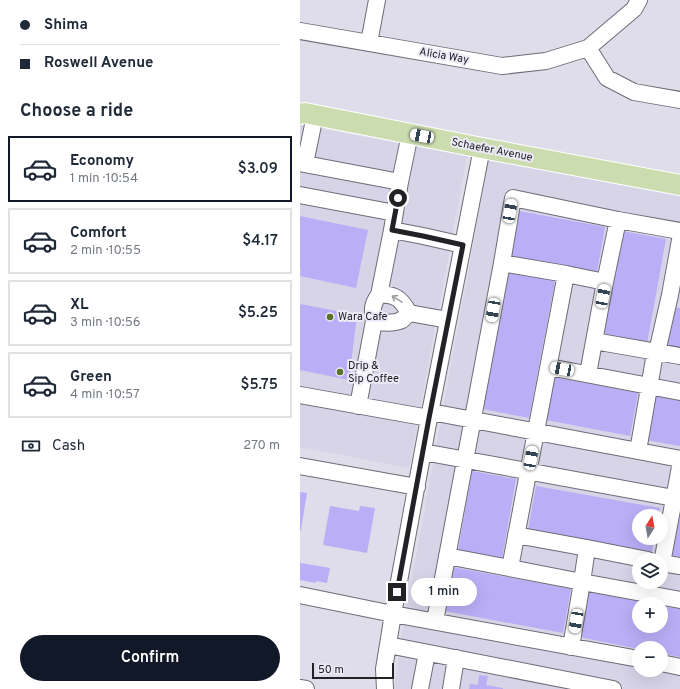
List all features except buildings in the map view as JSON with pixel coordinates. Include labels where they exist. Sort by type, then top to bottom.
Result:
[{"type":"main road","name":"Schaefer Avenue","points":[[305,113],[680,185]]},
{"type":"street","points":[[369,43],[377,0]]},
{"type":"street","points":[[640,0],[634,8],[588,48],[607,78],[634,92],[680,100]]},
{"type":"street","name":"Alicia Way","points":[[300,31],[502,66],[546,62],[588,48]]},
{"type":"street","points":[[305,113],[302,163],[400,182]]},
{"type":"street","points":[[358,406],[374,321],[372,312],[374,302],[379,295],[410,134]]},
{"type":"street","points":[[385,689],[384,669],[393,614],[482,148]]},
{"type":"street","points":[[300,195],[395,213]]},
{"type":"street","points":[[435,621],[513,198],[680,232]]},
{"type":"street","points":[[588,374],[618,220]]},
{"type":"street","points":[[392,230],[463,245]]},
{"type":"street","points":[[638,451],[654,359],[675,296],[680,240]]},
{"type":"street","points":[[502,263],[605,282]]},
{"type":"street","points":[[510,568],[566,274]]},
{"type":"street","points":[[379,295],[388,294],[394,296],[404,303],[409,313]]},
{"type":"street","points":[[409,313],[448,320]]},
{"type":"street","points":[[374,321],[383,323],[402,320],[409,313]]},
{"type":"street","points":[[594,340],[680,356]]},
{"type":"street","points":[[548,367],[680,392]]},
{"type":"street","points":[[300,395],[358,406],[472,420],[680,459]]},
{"type":"street","points":[[423,452],[674,498]]},
{"type":"street","points":[[300,466],[417,487]]},
{"type":"street","points":[[659,553],[674,498],[680,467]]},
{"type":"street","points":[[516,535],[632,557]]},
{"type":"street","points":[[571,647],[588,548]]},
{"type":"street","points":[[447,556],[680,600]]},
{"type":"street","points":[[668,564],[680,566]]},
{"type":"street","points":[[300,595],[393,614],[632,658]]},
{"type":"street","points":[[388,645],[613,689]]},
{"type":"street","points":[[420,689],[427,653]]},
{"type":"street","points":[[451,689],[456,658]]},
{"type":"street","points":[[668,664],[680,667]]},
{"type":"street","points":[[374,689],[384,669]]},
{"type":"street","points":[[300,688],[306,689]]},
{"type":"shaded area","points":[[300,125],[467,156],[409,468],[300,447]]},
{"type":"shaded area","points":[[489,158],[680,194],[680,689],[394,689],[402,633]]},
{"type":"place","name":"Wara Cafe","points":[[330,317]]},
{"type":"place","name":"Drip & Sip Coffee","points":[[340,372]]},
{"type":"route","points":[[397,592],[463,245],[392,230],[398,198]]}]
